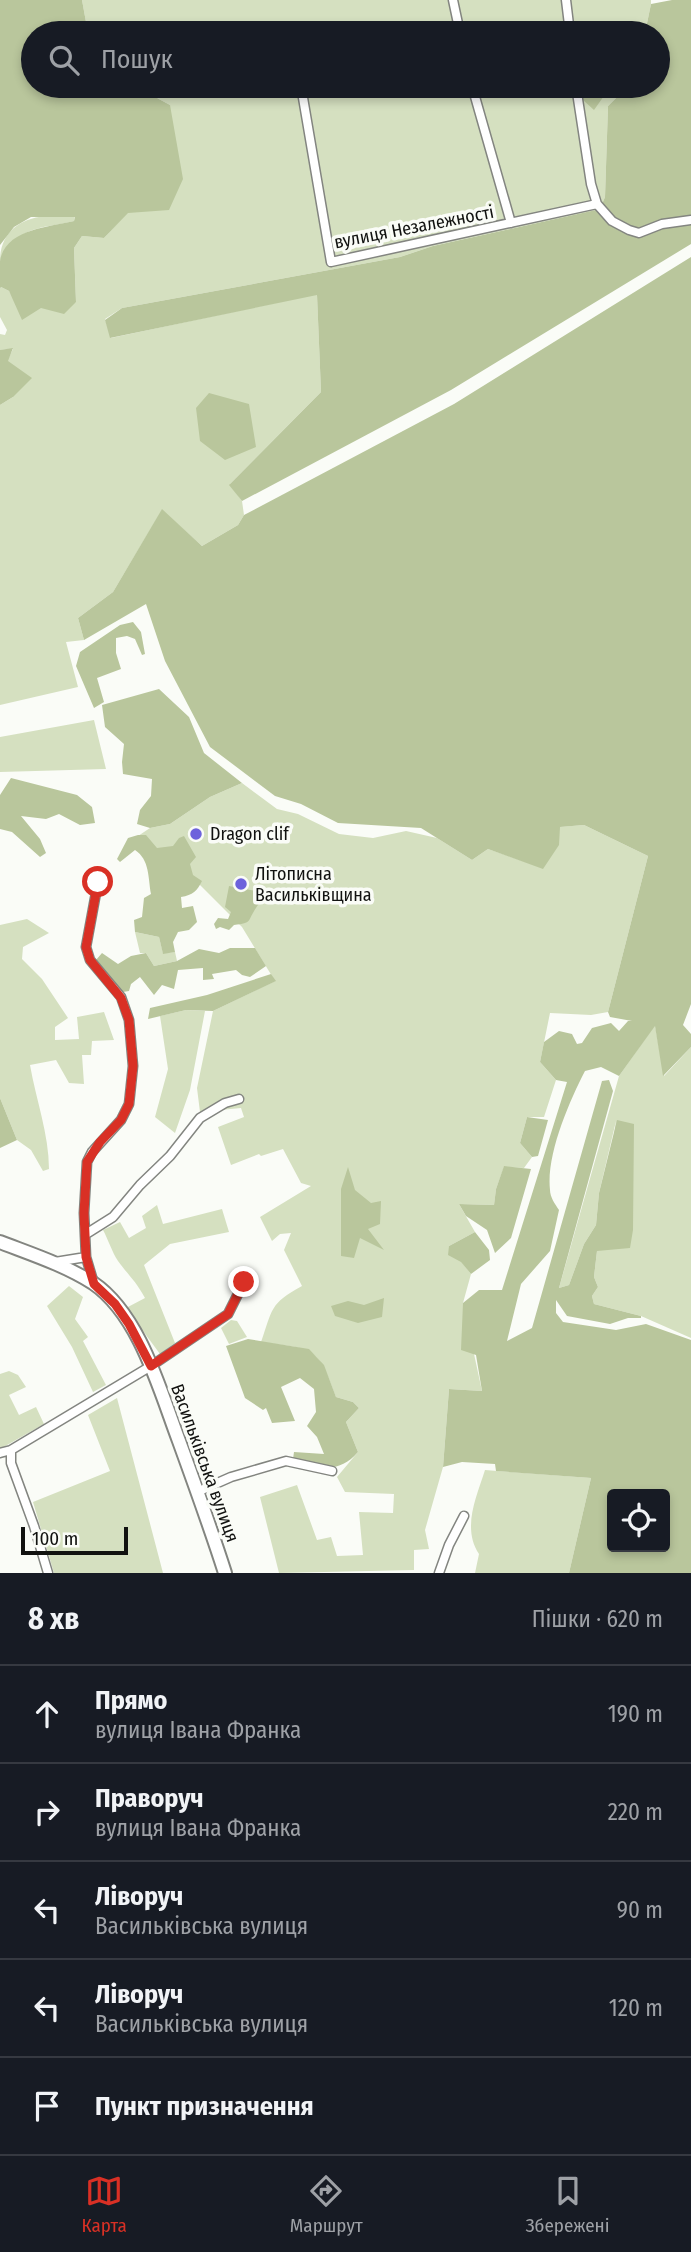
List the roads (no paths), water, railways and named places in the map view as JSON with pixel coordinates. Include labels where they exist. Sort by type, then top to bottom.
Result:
[{"type":"street","points":[[453,0],[457,21]]},
{"type":"street","points":[[566,0],[569,21]]},
{"type":"street","name":"вулиця Незалежності","points":[[303,98],[331,262],[511,223]]},
{"type":"street","points":[[475,98],[511,223],[597,204]]},
{"type":"street","points":[[578,98],[591,184],[597,204],[612,221],[639,233],[662,224],[691,220]]},
{"type":"street","points":[[94,1284],[86,1257],[84,1213],[87,1162],[100,1142],[121,1120],[129,1104],[133,1066],[129,1020],[121,998],[90,960],[86,947],[98,882]]},
{"type":"street","points":[[86,1234],[113,1217],[140,1185],[170,1156],[200,1118],[225,1103],[239,1099]]},
{"type":"street","name":"Васильківська вулиця","points":[[0,1242],[53,1263],[94,1284],[115,1304],[129,1324],[151,1366],[225,1573]]},
{"type":"street","points":[[53,1263],[86,1257]]},
{"type":"street","points":[[0,1453],[11,1450],[151,1366],[228,1314],[244,1282]]},
{"type":"street","points":[[11,1450],[11,1463],[48,1573]]},
{"type":"street","points":[[197,1492],[231,1477],[286,1461],[332,1471]]},
{"type":"street","points":[[439,1573],[464,1516]]},
{"type":"place","name":"Dragon clif","points":[[196,834]]},
{"type":"place","name":"Літописна Васильківщина","points":[[241,884]]}]
